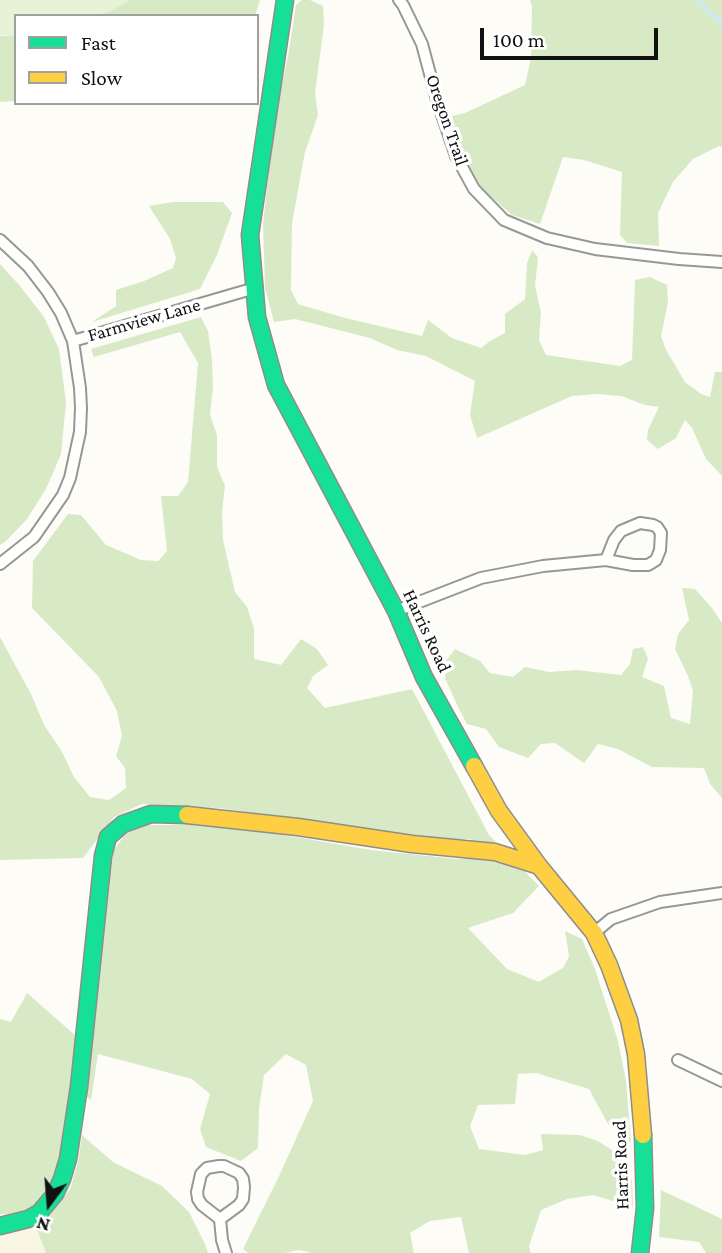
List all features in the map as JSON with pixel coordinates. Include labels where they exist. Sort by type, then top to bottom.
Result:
[{"type":"street","name":"Harris Road","points":[[285,0],[250,235],[257,317],[276,385],[396,611],[424,677],[492,799],[539,866],[594,933],[609,965],[629,1020],[636,1054],[644,1152],[645,1208],[640,1253]]},
{"type":"street","name":"Oregon Trail","points":[[399,0],[422,44],[456,156],[474,189],[504,220],[547,238],[595,249],[722,262]]},
{"type":"street","points":[[0,240],[28,266],[48,292],[73,341]]},
{"type":"street","name":"Farmview Lane","points":[[0,564],[34,537],[63,495],[70,478],[80,432],[80,388],[73,341],[255,288]]},
{"type":"street","points":[[396,611],[481,578],[543,566],[606,560],[648,565],[656,560],[660,551],[661,533],[653,525],[640,523],[621,531],[606,560]]},
{"type":"street","points":[[0,1226],[28,1219],[38,1213],[55,1194],[62,1179],[68,1159],[79,1087],[103,856],[108,836],[123,824],[151,814],[192,815],[412,844],[495,852],[539,866]]},
{"type":"street","points":[[594,933],[611,919],[660,902],[722,893]]},
{"type":"street","points":[[678,1060],[722,1081]]},
{"type":"street","points":[[224,1166],[239,1173],[244,1187],[243,1199],[239,1205],[220,1219],[202,1205],[197,1192],[201,1174],[207,1168],[224,1166]]},
{"type":"street","points":[[220,1219],[226,1253]]},
{"type":"shaded area","points":[[65,1130],[82,1135],[78,1162],[70,1190],[37,1229],[46,1253],[0,1253],[0,1214],[11,1214]]},
{"type":"green space","points":[[0,0],[130,0],[102,14],[14,14],[14,35],[0,35]]},
{"type":"green space","points":[[130,0],[260,0],[256,14],[102,14]]},
{"type":"green space","points":[[302,0],[310,0],[323,6],[324,25],[315,93],[318,115],[305,152],[292,223],[291,290],[298,304],[422,336],[428,320],[452,338],[481,348],[505,333],[505,314],[525,299],[527,263],[532,250],[538,257],[535,286],[541,312],[539,340],[546,355],[620,366],[632,360],[635,280],[650,277],[667,285],[668,302],[661,336],[685,382],[710,397],[715,372],[722,372],[722,476],[706,459],[692,428],[685,420],[676,438],[658,449],[647,440],[648,430],[659,407],[621,396],[572,396],[477,438],[470,415],[475,381],[426,356],[397,350],[370,338],[295,319],[274,322],[265,288],[263,224],[275,115],[296,5]]},
{"type":"green space","points":[[530,0],[722,0],[722,147],[693,159],[673,182],[658,213],[659,246],[627,243],[620,235],[622,172],[584,160],[563,157],[540,224],[512,215],[480,187],[464,157],[452,116],[465,113],[525,85],[531,58]]},
{"type":"green space","points":[[14,35],[14,101],[0,102],[0,36]]},
{"type":"green space","points":[[173,202],[223,202],[232,213],[217,255],[200,289],[92,322],[116,306],[116,290],[173,268],[176,258],[170,239],[149,206]]},
{"type":"green space","points":[[0,264],[44,317],[59,349],[66,403],[61,454],[46,489],[27,519],[0,545]]},
{"type":"green space","points":[[201,317],[208,331],[212,359],[210,415],[217,435],[217,467],[225,486],[223,540],[235,592],[247,607],[254,628],[254,659],[281,665],[301,639],[317,649],[328,665],[313,676],[307,688],[325,708],[412,689],[489,835],[539,886],[513,913],[468,928],[507,969],[539,982],[564,967],[569,956],[565,931],[582,939],[595,969],[618,1041],[626,1081],[631,1143],[608,1124],[589,1089],[536,1073],[518,1074],[515,1104],[478,1105],[470,1126],[479,1149],[525,1155],[543,1150],[541,1134],[580,1135],[598,1141],[624,1158],[632,1181],[633,1207],[593,1195],[567,1199],[541,1210],[529,1246],[531,1253],[469,1253],[461,1217],[430,1221],[410,1233],[414,1253],[312,1253],[299,1250],[285,1253],[248,1253],[243,1249],[313,1101],[306,1065],[286,1054],[264,1075],[259,1109],[258,1148],[241,1161],[206,1147],[200,1129],[210,1094],[192,1079],[98,1054],[91,1100],[85,1096],[109,873],[114,850],[124,836],[139,825],[203,825],[255,830],[371,850],[477,859],[471,839],[442,840],[219,808],[142,804],[114,817],[83,858],[0,860],[0,637],[32,696],[44,725],[61,750],[74,777],[90,797],[109,800],[126,788],[125,768],[116,756],[122,736],[117,711],[99,677],[32,608],[33,561],[68,514],[81,515],[106,545],[141,560],[158,561],[167,551],[161,496],[178,496],[188,482],[198,363],[180,332],[94,357],[91,349]]},
{"type":"green space","points":[[682,588],[695,589],[722,623],[722,798],[710,784],[704,768],[652,767],[618,749],[598,744],[584,763],[555,743],[541,744],[528,758],[499,747],[486,729],[467,724],[445,678],[446,661],[455,649],[480,661],[490,673],[513,677],[525,667],[549,672],[577,670],[621,675],[630,664],[633,649],[643,647],[648,659],[642,677],[664,686],[671,718],[690,724],[693,691],[675,649],[678,634],[689,620]]},
{"type":"green space","points":[[27,993],[76,1036],[70,1092],[59,1168],[31,1208],[0,1214],[0,1019],[11,1022]]},
{"type":"green space","points":[[82,1135],[113,1162],[162,1186],[189,1212],[208,1253],[46,1253],[37,1230],[50,1210],[70,1190]]},
{"type":"green space","points":[[661,1190],[722,1219],[722,1253],[706,1253],[699,1242],[659,1237]]},
{"type":"waterway","points":[[697,0],[722,23]]},
{"type":"traffic: fast","points":[[285,0],[250,235],[257,317],[276,385],[396,611],[424,677],[474,766]]},
{"type":"traffic: fast","points":[[0,1226],[28,1219],[39,1213],[55,1194],[68,1159],[79,1087],[103,856],[108,837],[123,824],[151,814],[187,815]]},
{"type":"traffic: fast","points":[[640,1253],[645,1208],[643,1135]]},
{"type":"traffic: slow","points":[[474,766],[499,811],[539,866],[594,933],[609,965],[629,1020],[636,1054],[643,1135]]},
{"type":"traffic: slow","points":[[187,815],[495,852],[539,866]]}]
